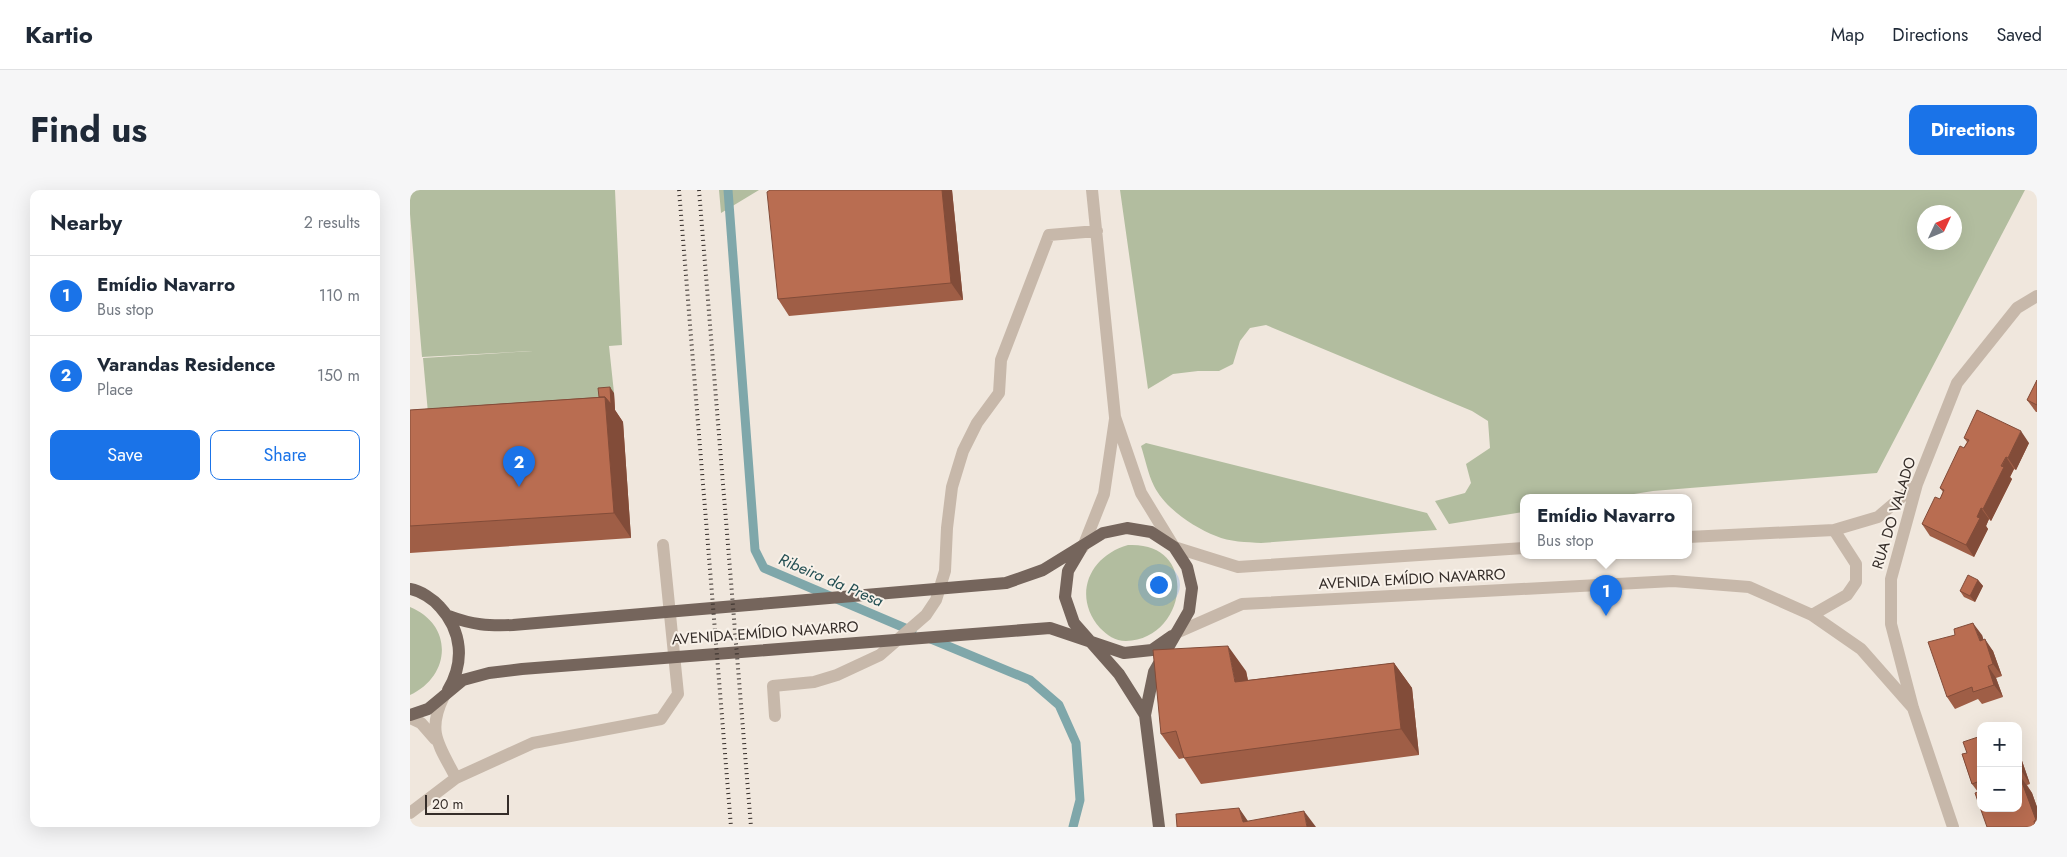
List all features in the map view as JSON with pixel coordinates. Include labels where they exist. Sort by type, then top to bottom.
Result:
[{"type":"main road","points":[[1145,715],[1119,674],[1074,623],[1065,597],[1068,571],[1083,547],[1103,533],[1127,528],[1150,532],[1174,547],[1187,567],[1192,588],[1189,611],[1154,672],[1145,715],[1159,827]]},
{"type":"main road","name":"AVENIDA EMÍDIO NAVARRO","points":[[449,616],[468,623],[485,626],[582,620],[1006,583],[1043,570],[1083,547]]},
{"type":"main road","name":"AVENIDA EMÍDIO NAVARRO","points":[[412,588],[434,600],[449,616],[458,636],[460,657],[455,678],[444,696]]},
{"type":"main road","name":"AVENIDA EMÍDIO NAVARRO","points":[[410,716],[428,709],[463,680],[490,673],[586,663],[1050,628],[1094,644]]},
{"type":"main road","points":[[1094,644],[1124,653],[1152,650],[1176,633]]},
{"type":"street","points":[[1092,190],[1115,417],[1140,493],[1174,547]]},
{"type":"street","points":[[775,716],[773,686],[814,682],[838,675],[880,655],[926,615],[936,600],[945,571],[947,528],[952,487],[963,451],[977,423],[999,392],[1001,360],[1049,235],[1096,231]]},
{"type":"street","name":"RUA DO VALADO","points":[[1953,827],[1913,708],[1891,624],[1891,578],[1917,484],[1957,382],[2017,308],[2037,296]]},
{"type":"street","points":[[1083,547],[1104,494],[1115,417]]},
{"type":"street","points":[[1692,537],[1834,530],[1878,517],[1917,484]]},
{"type":"street","points":[[1812,615],[1847,595],[1856,582],[1856,564],[1834,530]]},
{"type":"street","points":[[410,814],[456,778],[533,743],[661,718],[678,694],[663,545]]},
{"type":"street","name":"AVENIDA EMÍDIO NAVARRO","points":[[1174,547],[1238,567],[1520,548]]},
{"type":"street","name":"AVENIDA EMÍDIO NAVARRO","points":[[1176,633],[1242,604],[1673,581],[1748,588],[1812,615],[1860,649],[1913,708]]},
{"type":"street","points":[[444,696],[436,713],[434,728],[442,750],[456,778]]},
{"type":"street","points":[[410,716],[429,732],[442,750]]},
{"type":"green space","points":[[410,190],[615,190],[622,345],[609,346],[614,393],[604,414],[430,435],[423,358],[533,351],[422,357],[410,214]]},
{"type":"green space","points":[[719,190],[759,190],[721,213]]},
{"type":"green space","points":[[1120,190],[2025,190],[1877,473],[1634,494],[1520,494],[1520,512],[1449,524],[1435,501],[1465,493],[1471,483],[1466,464],[1490,448],[1488,421],[1472,411],[1266,325],[1250,328],[1240,341],[1233,364],[1219,371],[1173,374],[1148,389]]},
{"type":"green space","points":[[1146,443],[1427,513],[1437,530],[1261,543],[1221,538],[1189,522],[1165,502],[1154,486],[1150,476],[1141,446]]},
{"type":"green space","points":[[1128,545],[1151,548],[1167,558],[1176,573],[1177,591],[1173,609],[1162,625],[1147,636],[1126,641],[1112,637],[1100,628],[1092,616],[1087,603],[1086,591],[1089,579],[1103,558],[1114,550]]},
{"type":"green space","points":[[410,607],[424,615],[434,626],[440,638],[442,651],[440,664],[433,676],[424,687],[410,695]]},
{"type":"building","points":[[770,190],[942,190],[951,283],[778,299],[767,192]]},
{"type":"building","points":[[2037,380],[2037,405],[2027,400]]},
{"type":"building","points":[[610,387],[611,404],[605,397],[599,397],[598,388]]},
{"type":"building","points":[[605,397],[614,513],[410,526],[410,410]]},
{"type":"building","points":[[1977,410],[2021,431],[2008,458],[2006,457],[2001,466],[2004,467],[1983,509],[1981,508],[1977,517],[1980,518],[1966,545],[1922,524],[1935,497],[1940,499],[1944,490],[1940,488],[1960,446],[1964,448],[1969,440],[1964,438]]},
{"type":"building","points":[[1968,575],[1978,580],[1970,596],[1960,591]]},
{"type":"building","points":[[1973,623],[1980,641],[1985,639],[1993,664],[1988,666],[1994,685],[1973,692],[1972,687],[1947,697],[1928,642],[1955,635],[1954,629]]},
{"type":"building","points":[[1228,646],[1235,682],[1394,663],[1401,729],[1184,758],[1176,731],[1161,734],[1153,650]]},
{"type":"building","points":[[1977,737],[1977,782],[1972,784],[1962,754],[1967,753],[1963,742]]},
{"type":"building","points":[[2022,782],[2036,820],[2034,821],[2035,827],[1987,827],[1982,812],[2022,812]]},
{"type":"building","points":[[1239,808],[1243,822],[1304,811],[1307,827],[1177,827],[1176,814]]},
{"type":"waterway","name":"Ribeira da Presa","points":[[728,190],[755,550],[764,568],[912,631]]},
{"type":"waterway","name":"Ribeira da Presa","points":[[931,639],[1030,680],[1059,705],[1076,743],[1080,800],[1073,827]]},
{"type":"railway","points":[[679,190],[731,827]]},
{"type":"railway","points":[[699,190],[751,827]]},
{"type":"place","name":"Varandas Residence","points":[[519,487]]},
{"type":"place","name":"Emídio Navarro","points":[[1606,616]]}]
